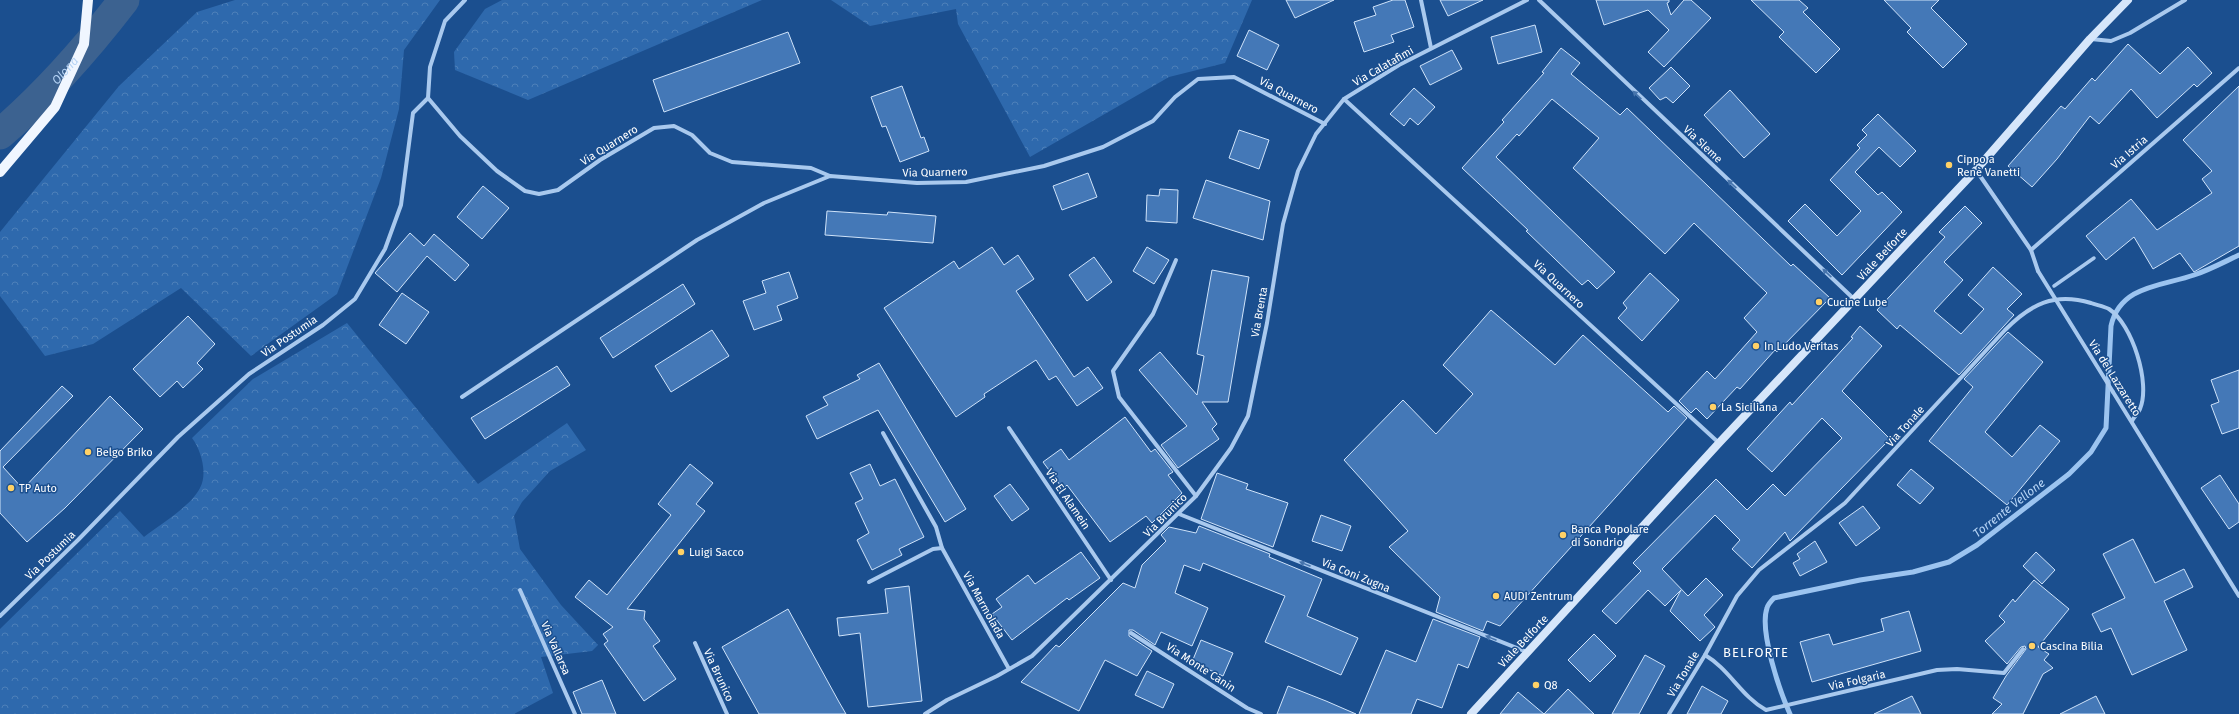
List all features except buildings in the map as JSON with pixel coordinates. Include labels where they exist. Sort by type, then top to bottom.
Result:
[{"type":"main road","points":[[0,172],[55,107],[84,44],[88,0]]},
{"type":"main road","name":"Viale Belforte","points":[[1471,714],[1719,443],[1976,170],[2090,39],[2128,0]]},
{"type":"street","points":[[428,98],[430,67],[445,21],[465,0]]},
{"type":"street","name":"Via Calatafimi","points":[[1421,0],[1431,48]]},
{"type":"street","name":"Via Calatafimi","points":[[1344,99],[1431,48],[1527,0]]},
{"type":"street","name":"Via Sleme","points":[[1539,0],[1855,300]]},
{"type":"street","points":[[2090,39],[2111,41],[2130,33],[2185,0]]},
{"type":"street","name":"Via Istria","points":[[2031,250],[2239,68]]},
{"type":"street","name":"Via Quarnero","points":[[428,98],[460,136],[497,171],[525,191],[539,194],[558,190],[600,160],[654,128],[674,126],[692,135],[710,153],[732,162],[811,168],[830,176],[917,183],[966,182],[1044,166],[1104,147],[1153,121],[1175,97],[1198,79],[1234,77],[1325,124],[1344,99],[1719,443]]},
{"type":"street","name":"Via Postumia","points":[[0,616],[78,540],[184,432],[249,374],[323,325],[355,299],[385,250],[401,205],[414,113],[428,98]]},
{"type":"street","name":"Via Brenta","points":[[1196,496],[1231,448],[1248,416],[1267,323],[1283,224],[1298,171],[1316,134],[1325,124]]},
{"type":"street","name":"Via del Lazzaretto","points":[[1976,170],[2031,250],[2038,271],[2239,596]]},
{"type":"street","name":"Via Quarnero","points":[[462,397],[697,240],[764,203],[830,176]]},
{"type":"street","points":[[2054,286],[2094,258]]},
{"type":"street","name":"Via Brunico","points":[[925,714],[947,700],[1032,656],[1196,496],[1119,397],[1113,371],[1153,314],[1176,260]]},
{"type":"street","name":"Via Tonale","points":[[1668,714],[1705,655],[1736,596],[1759,570],[1845,503],[2018,317],[2034,306],[2048,299],[2081,300],[2108,309],[2128,331],[2139,363],[2143,386],[2140,408],[2132,421]]},
{"type":"street","name":"Via El Alamein","points":[[1009,428],[1111,580]]},
{"type":"street","name":"Via Marmolada","points":[[883,433],[936,528],[942,548],[1009,669]]},
{"type":"street","name":"Via Coni Zugna","points":[[1179,514],[1528,652]]},
{"type":"street","points":[[869,582],[933,549],[942,548]]},
{"type":"street","name":"Via Vallarsa","points":[[520,590],[575,714]]},
{"type":"street","name":"Via Monte Canin","points":[[1131,633],[1247,708],[1261,714]]},
{"type":"street","name":"Via Brunico","points":[[694,643],[727,714]]},
{"type":"street","name":"Via Folgaria","points":[[1705,655],[1715,661],[1757,705],[1766,710],[1937,670],[1957,669],[2004,673],[2023,649]]},
{"type":"green space","points":[[235,0],[440,0],[404,50],[399,109],[381,178],[337,294],[251,356],[181,288],[93,344],[45,356],[0,296],[0,232],[119,86],[197,12]]},
{"type":"green space","points":[[502,0],[762,0],[528,100],[455,70],[454,52],[485,9]]},
{"type":"green space","points":[[831,0],[1252,0],[1225,63],[1169,77],[1030,157],[958,24],[956,9],[870,26]]},
{"type":"green space","points":[[347,323],[478,484],[567,423],[586,450],[550,471],[522,502],[514,516],[520,549],[561,605],[598,645],[592,651],[541,657],[553,693],[514,714],[0,714],[0,629],[120,511],[144,537],[183,508],[196,495],[200,488],[203,476],[201,455],[192,438],[253,379]]},
{"type":"waterway","name":"Olona","points":[[0,134],[50,87],[95,36],[124,0]]},
{"type":"waterway","name":"Torrente Vellone","points":[[1790,714],[1776,677],[1768,646],[1765,618],[1767,608],[1773,599],[1860,580],[1913,572],[1949,562],[1977,545],[2069,474],[2091,452],[2106,428],[2111,326],[2116,312],[2123,302],[2144,289],[2200,273],[2239,255]]},
{"type":"place","name":"Cippo a Renè Vanetti","points":[[1949,165]]},
{"type":"place","name":"Cucine Lube","points":[[1819,302]]},
{"type":"place","name":"In Ludo Veritas","points":[[1756,346]]},
{"type":"place","name":"La Siciliana","points":[[1713,407]]},
{"type":"place","name":"Belgo Briko","points":[[88,452]]},
{"type":"place","name":"TP Auto","points":[[11,488]]},
{"type":"place","name":"Banca Popolare di Sondrio","points":[[1563,535]]},
{"type":"place","name":"Luigi Sacco","points":[[681,552]]},
{"type":"place","name":"AUDI Zentrum","points":[[1496,596]]},
{"type":"place","name":"Cascina Bilia","points":[[2032,646]]},
{"type":"place","name":"Q8","points":[[1536,685]]},
{"type":"district","name":"BELFORTE","points":[[1756,652]]}]
